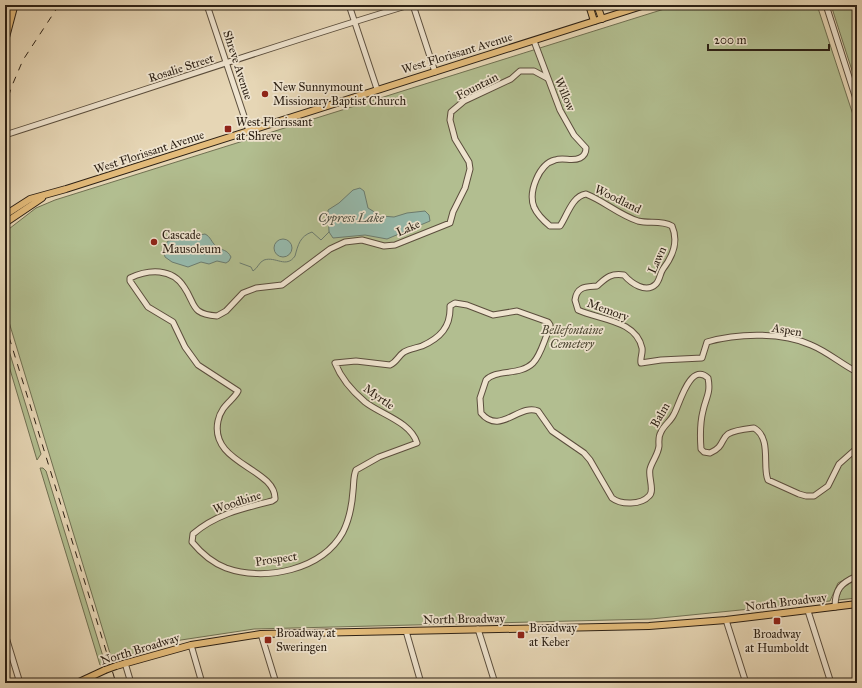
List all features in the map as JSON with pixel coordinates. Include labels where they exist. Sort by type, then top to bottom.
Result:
[{"type":"highway","points":[[5,39],[14,5]]},
{"type":"main road","points":[[589,5],[594,21]]},
{"type":"main road","points":[[597,5],[602,19]]},
{"type":"main road","name":"West Florissant Avenue","points":[[5,215],[30,199],[47,195],[645,5]]},
{"type":"main road","name":"West Florissant Avenue","points":[[5,223],[47,195]]},
{"type":"main road","name":"North Broadway","points":[[77,683],[124,663],[191,645],[261,634],[649,626],[726,620],[857,604]]},
{"type":"street","name":"Shreve Avenue","points":[[207,5],[249,131]]},
{"type":"street","points":[[349,5],[377,89]]},
{"type":"street","name":"Rosalie Street","points":[[5,135],[226,64],[283,43],[409,5]]},
{"type":"street","points":[[414,5],[435,72]]},
{"type":"street","points":[[826,5],[857,102]]},
{"type":"street","name":"Willow","points":[[534,41],[566,124],[585,146],[586,150],[580,158],[574,160],[555,160],[545,166],[540,172],[532,197],[534,206],[538,214],[550,226],[556,227],[564,221],[574,201],[584,194]]},
{"type":"street","name":"Fountain","points":[[460,149],[450,120],[450,115],[454,108],[478,94],[505,83],[520,71],[534,71],[547,78]]},
{"type":"street","name":"Lake","points":[[275,499],[273,490],[268,483],[228,454],[219,440],[218,422],[221,412],[238,391],[198,365],[185,347],[173,322],[148,307],[129,279],[145,272],[160,272],[167,274],[182,284],[193,306],[198,311],[204,314],[217,316],[226,311],[237,298],[249,290],[264,286],[282,285],[330,249],[345,242],[362,240],[384,246],[395,245],[450,223],[453,212],[465,188],[470,169],[466,156],[460,149]]},
{"type":"street","name":"Woodland","points":[[584,194],[637,220],[648,223],[667,223]]},
{"type":"street","name":"Lawn","points":[[656,284],[672,255],[675,244],[674,231],[672,226],[667,223]]},
{"type":"street","name":"Memory","points":[[656,284],[651,287],[638,287],[632,284],[624,275],[614,274],[607,276],[597,286],[579,289],[575,296],[575,304],[578,310],[627,326],[633,331],[640,342],[642,350],[641,364],[661,360],[702,358],[707,342]]},
{"type":"street","name":"Myrtle","points":[[356,470],[379,458],[417,443],[406,427],[376,410],[352,390],[343,378],[335,363],[356,361],[390,365],[393,364],[403,353],[422,346],[440,334],[450,318],[450,306],[455,303],[460,303],[493,315],[517,310],[537,317],[550,325],[537,357],[528,367],[518,372],[489,377],[484,384],[480,406],[481,412],[485,417],[492,421],[513,417],[527,410],[536,410]]},
{"type":"street","name":"Aspen","points":[[707,342],[742,336],[784,338],[800,341],[818,348],[857,372]]},
{"type":"street","name":"Balm","points":[[536,410],[552,431],[584,453],[612,498],[616,501],[625,503],[632,503],[644,499],[652,492],[650,472],[658,451],[658,437],[674,414],[684,390],[695,376],[707,376],[710,387],[709,396],[703,410],[700,426],[702,449],[704,452],[710,453],[721,447],[727,435],[734,432],[757,430],[764,446],[767,460],[765,474],[768,480],[806,496],[814,496],[831,483],[839,464],[857,448]]},
{"type":"street","name":"Prospect","points":[[192,542],[206,556],[226,568],[236,570],[252,573],[271,572],[296,568],[309,564],[328,551],[342,533],[351,508],[356,470]]},
{"type":"street","name":"Woodbine","points":[[192,542],[193,534],[212,521],[238,510],[275,499]]},
{"type":"street","points":[[835,607],[836,596],[840,586],[857,576]]},
{"type":"street","points":[[808,611],[831,683]]},
{"type":"street","points":[[726,620],[746,683]]},
{"type":"street","points":[[478,630],[495,683]]},
{"type":"street","points":[[406,631],[421,683]]},
{"type":"street","points":[[5,634],[20,683]]},
{"type":"street","points":[[261,634],[276,683]]},
{"type":"street","points":[[191,645],[202,683]]},
{"type":"street","points":[[124,663],[130,683]]},
{"type":"green space","name":"Bellefontaine Cemetery","points":[[677,5],[817,5],[857,127],[857,573],[838,583],[830,601],[651,619],[254,629],[181,640],[112,660],[5,309],[5,232],[36,208],[55,200]]},
{"type":"green space","points":[[831,5],[857,5],[857,86]]},
{"type":"green space","points":[[5,338],[41,454],[37,460],[9,366],[5,366]]},
{"type":"green space","points":[[40,468],[43,468],[46,471],[105,663],[100,665]]},
{"type":"green space","points":[[857,579],[857,598],[838,600],[842,588]]},
{"type":"water","name":"Cypress Lake","points":[[360,188],[364,191],[368,208],[381,216],[394,217],[407,213],[425,211],[429,215],[430,221],[387,239],[365,235],[333,238],[329,232],[328,210],[339,203],[353,190]]},
{"type":"water","points":[[205,234],[216,246],[229,254],[231,257],[229,261],[226,263],[217,261],[209,264],[201,262],[188,267],[172,262],[165,257],[163,248],[168,241]]},
{"type":"water","points":[[283,239],[287,240],[291,244],[291,252],[287,256],[283,257],[279,256],[275,252],[274,248],[275,244],[279,240]]},
{"type":"waterway","points":[[240,263],[251,267],[253,271],[264,260],[268,259],[288,262],[295,256],[302,238],[312,232],[321,240],[329,232]]},
{"type":"railway","points":[[5,110],[11,88],[23,60],[59,5]]},
{"type":"railway","points":[[5,324],[116,683]]},
{"type":"place","name":"New Sunnymount Missionary Baptist Church","points":[[265,94]]},
{"type":"place","name":"West Florissant at Shreve","points":[[228,129]]},
{"type":"place","name":"Cascade Mausoleum","points":[[154,242]]},
{"type":"place","name":"Broadway at Humboldt","points":[[777,621]]},
{"type":"place","name":"Broadway at Keber","points":[[521,635]]},
{"type":"place","name":"Broadway at Sweringen","points":[[268,640]]}]
